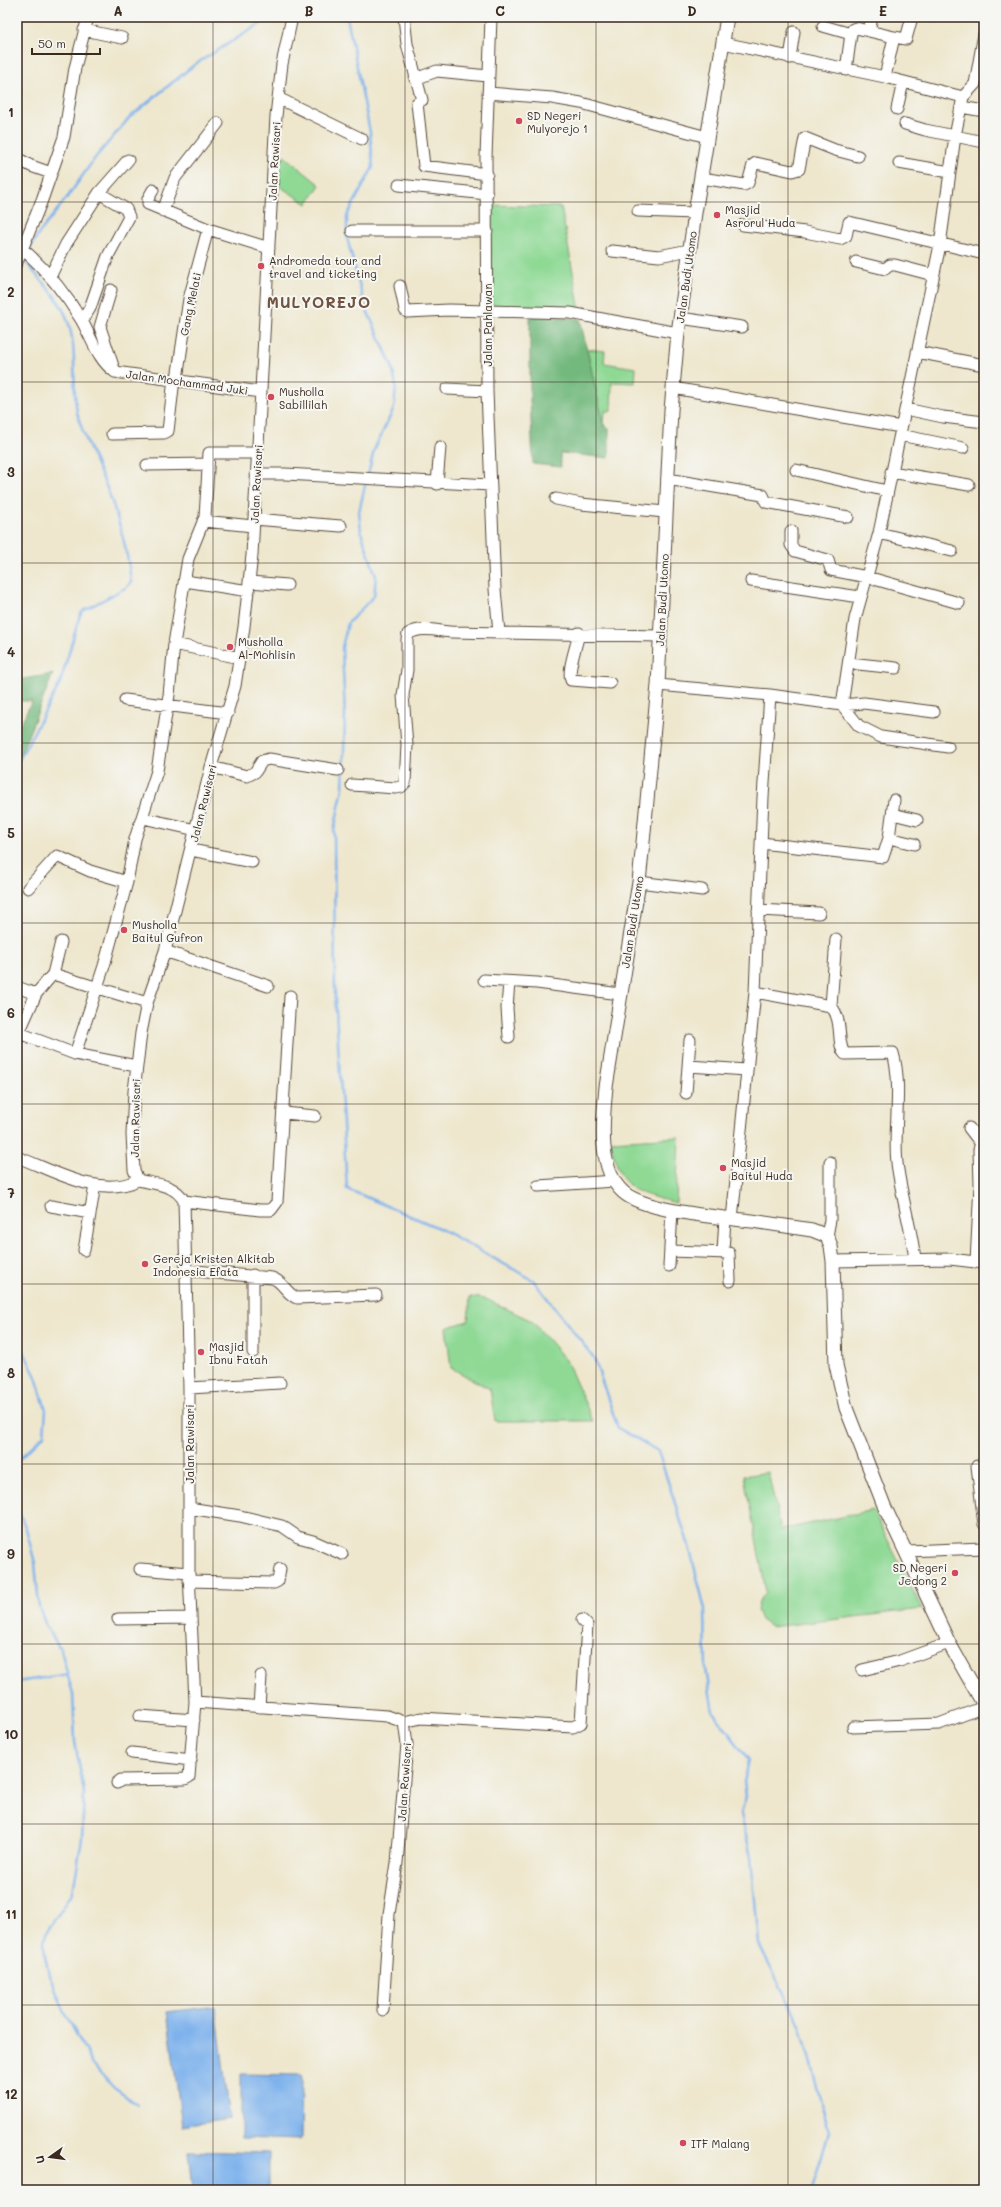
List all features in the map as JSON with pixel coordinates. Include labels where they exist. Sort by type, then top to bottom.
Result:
[{"type":"street","points":[[17,262],[26,252],[64,137],[75,68],[88,17]]},
{"type":"street","name":"Jalan Rawisari","points":[[138,1180],[134,1170],[132,1135],[136,1066],[147,1003],[165,951],[211,767],[228,713],[240,658],[249,586],[254,523],[278,98],[282,64],[292,17]]},
{"type":"street","points":[[404,17],[407,44],[415,79],[422,100],[416,103],[424,166],[486,174]]},
{"type":"street","name":"Jalan Pahlawan","points":[[491,17],[486,174],[488,231],[487,391],[490,485],[499,633]]},
{"type":"street","name":"Jalan Budi Utomo","points":[[615,1181],[607,1160],[603,1121],[620,994],[639,882],[658,685],[665,512],[678,333],[689,250],[702,178],[707,137],[727,17]]},
{"type":"street","points":[[869,31],[872,17]]},
{"type":"street","points":[[846,70],[851,34],[854,28],[906,39],[912,17]]},
{"type":"street","points":[[823,26],[851,34]]},
{"type":"street","points":[[84,30],[122,38]]},
{"type":"street","points":[[790,58],[794,32]]},
{"type":"street","points":[[948,747],[881,738],[859,726],[842,705],[860,597],[879,533],[940,245],[955,136],[962,102],[980,86],[984,35]]},
{"type":"street","points":[[885,77],[894,37]]},
{"type":"street","points":[[723,43],[885,77],[962,102],[984,111]]},
{"type":"street","points":[[415,79],[437,71],[488,76]]},
{"type":"street","points":[[897,110],[903,82]]},
{"type":"street","points":[[488,93],[552,98],[581,103],[707,137]]},
{"type":"street","points":[[278,98],[362,139]]},
{"type":"street","points":[[163,211],[175,178],[218,123]]},
{"type":"street","points":[[905,124],[984,142]]},
{"type":"street","points":[[702,178],[744,185],[748,183],[753,167],[756,163],[792,171],[799,169],[805,138],[835,150],[858,156]]},
{"type":"street","points":[[17,158],[31,166],[51,173]]},
{"type":"street","points":[[50,278],[66,244],[99,193],[128,160]]},
{"type":"street","points":[[899,163],[950,172]]},
{"type":"street","points":[[399,185],[487,194]]},
{"type":"street","points":[[153,190],[148,199],[148,204],[208,230],[269,248]]},
{"type":"street","points":[[82,321],[90,308],[108,256],[129,217],[126,209],[99,193]]},
{"type":"street","points":[[638,210],[695,214]]},
{"type":"street","points":[[743,225],[805,232],[840,239],[846,236],[849,222],[940,245],[984,254]]},
{"type":"street","name":"Gang Melati","points":[[112,434],[164,434],[168,431],[175,379],[189,300],[208,230]]},
{"type":"street","points":[[352,231],[488,231]]},
{"type":"street","points":[[612,251],[659,256],[689,250]]},
{"type":"street","name":"Jalan Mochammad Juki","points":[[26,252],[50,278],[82,321],[99,356],[107,366],[115,372],[175,379],[261,392]]},
{"type":"street","points":[[856,262],[885,269],[890,265],[895,265],[933,275]]},
{"type":"street","points":[[400,286],[405,310],[407,312],[487,310],[580,314],[678,333]]},
{"type":"street","points":[[112,290],[100,327],[115,372]]},
{"type":"street","points":[[680,318],[742,327]]},
{"type":"street","points":[[917,352],[984,365]]},
{"type":"street","points":[[673,388],[901,431],[963,448]]},
{"type":"street","points":[[447,389],[487,391]]},
{"type":"street","points":[[906,409],[943,417],[984,422]]},
{"type":"street","points":[[437,484],[440,447]]},
{"type":"street","points":[[75,1054],[98,989],[127,882],[135,839],[157,771],[174,644],[188,559],[203,521],[209,453],[257,453]]},
{"type":"street","points":[[147,466],[208,464]]},
{"type":"street","points":[[796,470],[887,491]]},
{"type":"street","points":[[891,472],[969,485]]},
{"type":"street","points":[[256,474],[361,478],[437,484],[490,485]]},
{"type":"street","points":[[667,479],[764,495],[766,502],[848,517]]},
{"type":"street","points":[[556,499],[581,504],[665,512]]},
{"type":"street","points":[[203,521],[341,526]]},
{"type":"street","points":[[791,531],[791,545],[794,551],[828,560],[831,570],[867,577],[959,603]]},
{"type":"street","points":[[879,533],[952,551]]},
{"type":"street","points":[[185,581],[249,586],[287,586]]},
{"type":"street","points":[[751,581],[860,597]]},
{"type":"street","points":[[352,784],[396,788],[401,787],[405,783],[407,745],[403,695],[408,634],[422,629],[499,633],[579,633],[660,636]]},
{"type":"street","points":[[579,633],[576,652],[570,668],[571,680],[610,683]]},
{"type":"street","points":[[174,644],[240,658]]},
{"type":"street","points":[[849,663],[896,668]]},
{"type":"street","points":[[658,685],[770,695],[842,705],[864,703],[934,712]]},
{"type":"street","points":[[723,1252],[746,1070],[754,992],[770,695]]},
{"type":"street","points":[[125,700],[167,704],[228,713]]},
{"type":"street","points":[[211,767],[247,776],[255,772],[262,761],[269,759],[338,770]]},
{"type":"street","points":[[761,843],[881,858],[886,850],[889,838],[894,800]]},
{"type":"street","points":[[893,814],[917,820]]},
{"type":"street","points":[[143,818],[196,830]]},
{"type":"street","points":[[889,838],[914,844]]},
{"type":"street","points":[[191,850],[252,862]]},
{"type":"street","points":[[28,888],[57,856],[90,871],[127,882]]},
{"type":"street","points":[[639,882],[702,890]]},
{"type":"street","points":[[758,910],[819,913]]},
{"type":"street","points":[[836,939],[831,1006],[839,1020],[843,1053],[894,1052],[896,1076],[895,1130],[897,1162],[915,1259]]},
{"type":"street","points":[[61,942],[53,974],[36,994],[18,1035],[75,1054],[136,1066]]},
{"type":"street","points":[[165,951],[268,986]]},
{"type":"street","points":[[53,974],[147,1003]]},
{"type":"street","points":[[484,980],[620,994]]},
{"type":"street","points":[[509,982],[507,1008],[509,1037]]},
{"type":"street","points":[[17,987],[36,994]]},
{"type":"street","points":[[754,992],[831,1006]]},
{"type":"street","points":[[17,1157],[52,1173],[95,1185],[129,1184],[138,1180],[172,1188],[181,1195],[184,1201],[271,1210],[275,1207],[277,1202],[284,1113],[290,996]]},
{"type":"street","points":[[686,1093],[690,1040]]},
{"type":"street","points":[[689,1066],[746,1070]]},
{"type":"street","points":[[284,1113],[314,1116]]},
{"type":"street","points":[[833,1261],[950,1259],[980,1263],[982,1184],[979,1150],[983,1145],[969,1128]]},
{"type":"street","points":[[830,1162],[830,1220],[827,1236],[831,1246],[833,1261],[834,1345],[839,1383],[855,1435],[879,1495],[949,1643],[981,1692],[984,1706],[939,1724],[853,1727]]},
{"type":"street","points":[[538,1186],[615,1181],[623,1192],[631,1197],[654,1206],[672,1210],[812,1230],[827,1236]]},
{"type":"street","points":[[84,1250],[95,1185]]},
{"type":"street","name":"Jalan Rawisari","points":[[118,1783],[121,1780],[128,1779],[185,1779],[189,1777],[191,1760],[195,1702],[189,1577],[189,1388],[184,1201]]},
{"type":"street","points":[[51,1206],[90,1213]]},
{"type":"street","points":[[669,1266],[672,1210]]},
{"type":"street","points":[[670,1250],[728,1253],[730,1281]]},
{"type":"street","points":[[185,1270],[253,1275],[277,1279],[290,1296],[297,1298],[376,1295]]},
{"type":"street","points":[[253,1275],[253,1352]]},
{"type":"street","points":[[189,1388],[280,1383]]},
{"type":"street","points":[[977,1466],[984,1524]]},
{"type":"street","points":[[189,1508],[240,1516],[282,1526],[298,1537],[313,1541],[342,1554]]},
{"type":"street","points":[[906,1551],[984,1548]]},
{"type":"street","points":[[140,1569],[189,1577],[274,1583],[278,1582],[280,1577],[280,1569]]},
{"type":"street","points":[[118,1619],[191,1618]]},
{"type":"street","points":[[195,1702],[387,1716],[404,1722],[421,1718],[573,1727],[581,1723],[587,1625],[582,1620]]},
{"type":"street","points":[[862,1670],[900,1661],[949,1643]]},
{"type":"street","points":[[259,1707],[261,1676]]},
{"type":"street","points":[[140,1716],[194,1720]]},
{"type":"street","name":"Jalan Rawisari","points":[[383,2010],[389,1914],[397,1863],[407,1751],[407,1735],[404,1722]]},
{"type":"street","points":[[132,1753],[191,1760]]},
{"type":"green space","points":[[279,152],[320,185],[307,204],[276,184]]},
{"type":"green space","points":[[490,205],[561,207],[580,311],[491,306]]},
{"type":"green space","points":[[530,315],[580,319],[604,426],[609,428],[609,458],[560,453],[561,467],[533,464],[530,398]]},
{"type":"green space","points":[[587,349],[605,351],[604,363],[636,368],[635,383],[612,382],[611,411],[605,411],[604,427]]},
{"type":"green space","points":[[53,674],[17,763],[17,731],[32,701],[17,701],[17,680]]},
{"type":"green space","points":[[679,1137],[676,1203],[648,1195],[630,1186],[619,1170],[610,1141]]},
{"type":"green space","points":[[470,1297],[486,1299],[532,1321],[566,1360],[593,1421],[495,1421],[490,1389],[451,1368],[446,1328],[468,1321]]},
{"type":"green space","points":[[768,1472],[781,1530],[873,1510],[922,1609],[771,1627],[761,1620],[757,1610],[759,1602],[766,1592],[744,1476]]},
{"type":"water","points":[[216,2006],[230,2119],[182,2126],[167,2012]]},
{"type":"water","points":[[241,2074],[302,2075],[301,2140],[241,2138]]},
{"type":"water","points":[[189,2151],[269,2153],[269,2190],[193,2190]]},
{"type":"waterway","points":[[28,251],[40,232],[69,195],[95,158],[130,117],[194,65],[263,22],[264,17]]},
{"type":"waterway","points":[[347,17],[370,132],[373,167],[347,216],[347,238],[365,306],[392,366],[396,386],[394,408],[374,450],[368,475]]},
{"type":"waterway","points":[[17,764],[60,683],[80,615],[83,611],[127,587],[131,582],[125,546],[115,511],[107,488],[86,441],[77,412],[75,400],[74,352],[70,328],[66,316],[57,300],[23,258]]},
{"type":"waterway","points":[[17,274],[21,264]]},
{"type":"waterway","points":[[366,481],[359,512],[361,532],[376,576],[374,596],[348,623],[342,647],[345,716],[343,788],[334,830],[335,994],[347,1189],[441,1229],[533,1280],[594,1358],[618,1428],[658,1451],[689,1546],[705,1609],[706,1669],[713,1712],[749,1760],[744,1782],[746,1796],[741,1814],[751,1857],[759,1944],[801,2027],[829,2132],[812,2190]]},
{"type":"waterway","points":[[17,1337],[36,1377],[46,1410],[44,1435],[17,1461]]},
{"type":"waterway","points":[[17,1508],[26,1529],[35,1563],[39,1607],[46,1626],[61,1650],[73,1694],[75,1742],[84,1792],[82,1838],[73,1892],[47,1931],[44,1942],[45,1956],[49,1975],[67,2017],[93,2065],[114,2088],[138,2105]]},
{"type":"waterway","points":[[17,1682],[68,1674]]},
{"type":"place","name":"SD Negeri Mulyorejo 1","points":[[519,121]]},
{"type":"place","name":"Masjid Asrorul Huda","points":[[717,215]]},
{"type":"place","name":"Andromeda tour and travel and ticketing","points":[[261,266]]},
{"type":"place","name":"Musholla Sabillilah","points":[[271,397]]},
{"type":"place","name":"Musholla Al-Mohlisin","points":[[230,647]]},
{"type":"place","name":"Musholla Baitul Gufron","points":[[124,930]]},
{"type":"place","name":"Masjid Baitul Huda","points":[[723,1168]]},
{"type":"place","name":"Gereja Kristen Alkitab Indonesia Efata","points":[[145,1264]]},
{"type":"place","name":"Masjid Ibnu Fatah","points":[[201,1352]]},
{"type":"place","name":"SD Negeri Jedong 2","points":[[955,1573]]},
{"type":"place","name":"ITF Malang","points":[[683,2143]]},
{"type":"district","name":"MULYOREJO","points":[[319,302]]}]
